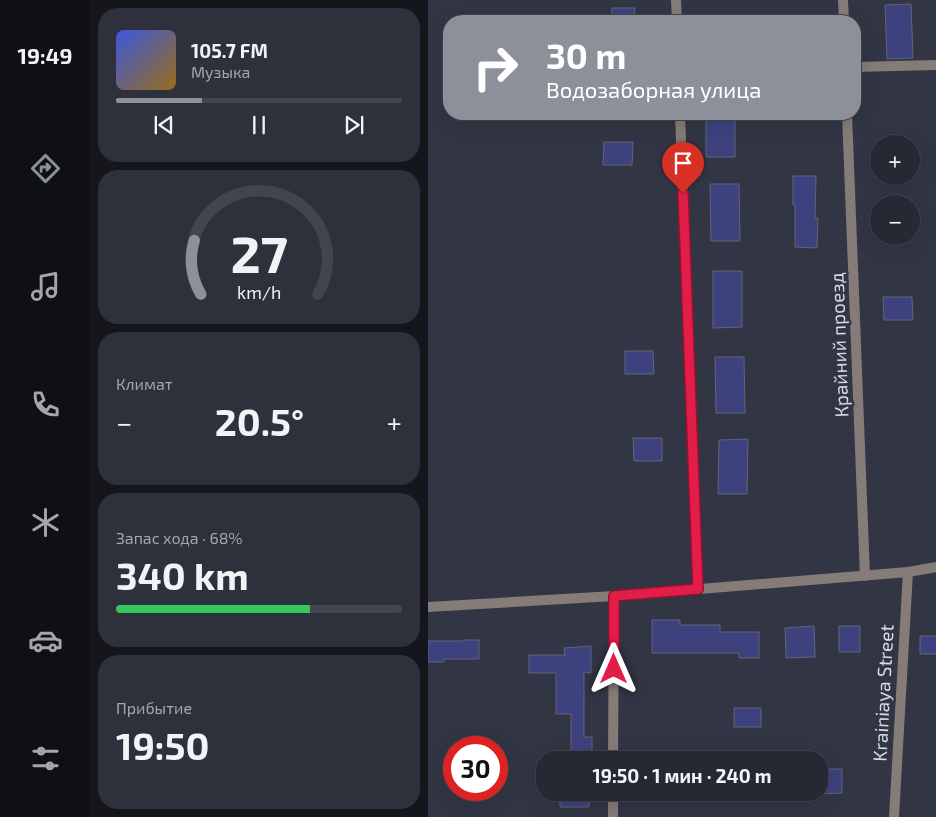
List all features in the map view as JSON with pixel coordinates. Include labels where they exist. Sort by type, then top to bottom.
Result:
[{"type":"street","points":[[676,0],[677,15]]},
{"type":"street","points":[[843,0],[844,15]]},
{"type":"street","points":[[861,67],[936,65]]},
{"type":"street","points":[[680,120],[698,589]]},
{"type":"street","name":"Крайний проезд","points":[[848,120],[865,576]]},
{"type":"street","points":[[428,607],[614,596],[865,576],[936,567]]},
{"type":"street","name":"Krainiaya Street","points":[[894,817],[908,572]]},
{"type":"street","points":[[613,751],[614,596]]},
{"type":"street","points":[[613,801],[613,817]]},
{"type":"building","points":[[911,4],[913,58],[887,59],[885,5]]},
{"type":"building","points":[[612,8],[635,8],[634,15],[611,15]]},
{"type":"building","points":[[706,120],[735,120],[735,157],[706,157]]},
{"type":"building","points":[[604,142],[633,142],[632,165],[603,165]]},
{"type":"building","points":[[793,176],[816,176],[815,218],[818,218],[817,248],[795,247]]},
{"type":"building","points":[[710,184],[739,184],[740,241],[711,241]]},
{"type":"building","points":[[713,271],[742,271],[742,327],[713,328]]},
{"type":"building","points":[[883,297],[912,297],[913,320],[884,320]]},
{"type":"building","points":[[625,351],[653,351],[654,374],[625,374]]},
{"type":"building","points":[[715,357],[744,357],[745,413],[716,413]]},
{"type":"building","points":[[633,438],[662,438],[662,461],[634,461]]},
{"type":"building","points":[[748,439],[747,494],[718,494],[719,440]]},
{"type":"building","points":[[652,620],[680,620],[680,625],[720,625],[720,632],[759,632],[759,658],[739,658],[739,653],[652,653]]},
{"type":"building","points":[[814,626],[815,657],[786,658],[785,628]]},
{"type":"building","points":[[839,626],[860,626],[860,652],[839,652]]},
{"type":"building","points":[[920,636],[937,636],[937,654],[920,654]]},
{"type":"building","points":[[479,640],[479,659],[444,659],[444,662],[428,662],[428,641]]},
{"type":"building","points":[[591,646],[591,673],[584,672],[584,737],[592,737],[592,751],[571,751],[571,714],[556,714],[556,673],[529,673],[529,655],[565,655],[564,648]]},
{"type":"building","points":[[734,708],[761,708],[761,727],[734,727]]},
{"type":"building","points":[[828,769],[842,769],[842,793],[828,794]]},
{"type":"building","points":[[560,801],[589,801],[589,807],[560,807]]},
{"type":"route","points":[[614,669],[614,596],[698,589],[683,193]]}]
